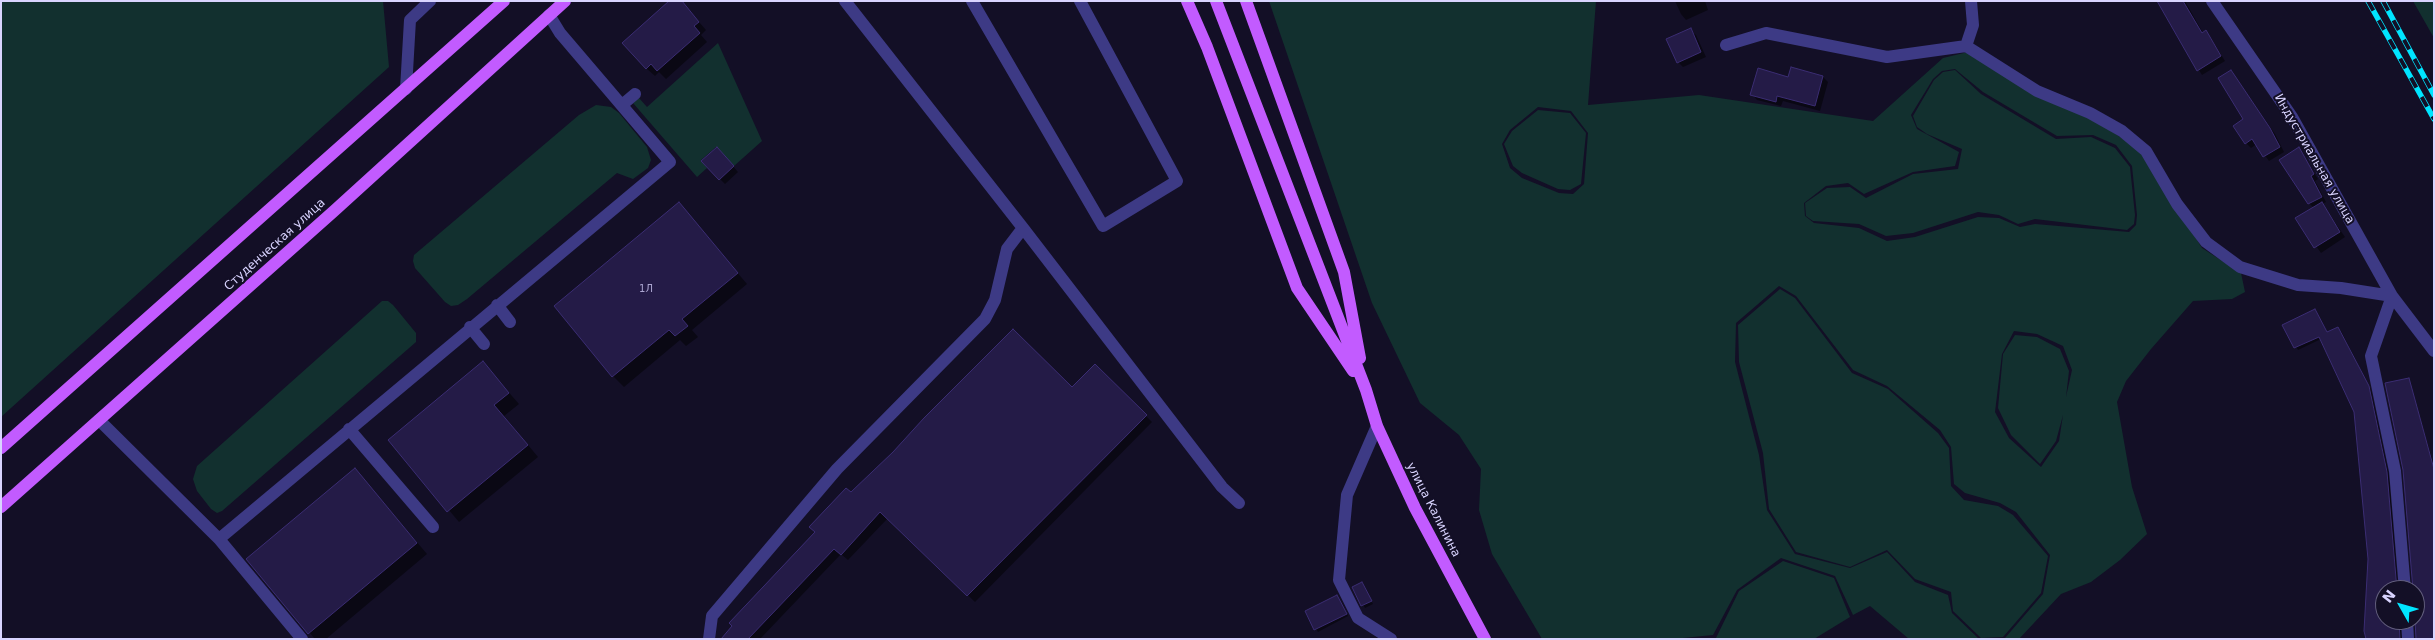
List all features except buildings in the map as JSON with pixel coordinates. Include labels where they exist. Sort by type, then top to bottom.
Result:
[{"type":"main road","points":[[1,448],[504,1]]},
{"type":"main road","name":"Студенческая улица","points":[[1,507],[334,211],[565,1]]},
{"type":"main road","points":[[1188,1],[1207,46],[1297,288],[1366,390]]},
{"type":"main road","points":[[1216,1],[1366,390]]},
{"type":"main road","points":[[1246,1],[1344,272],[1366,390]]},
{"type":"main road","name":"улица Калинина","points":[[1366,390],[1376,426],[1415,508],[1485,639]]},
{"type":"street","points":[[406,89],[410,20],[430,1]]},
{"type":"street","points":[[845,1],[1222,486],[1240,503]]},
{"type":"street","points":[[972,1],[1103,226],[1177,181],[1080,1]]},
{"type":"street","points":[[1966,46],[1973,25],[1971,1]]},
{"type":"street","name":"Индустриальная улица","points":[[2212,1],[2292,117],[2392,296],[2434,351]]},
{"type":"street","points":[[219,539],[496,305],[670,162],[560,33],[550,15]]},
{"type":"street","points":[[1726,45],[1766,33],[1887,57],[1966,46],[2037,91],[2090,114],[2122,131],[2146,151],[2177,204],[2206,242],[2240,267],[2298,285],[2341,288],[2392,296],[2371,356],[2395,471],[2405,580]]},
{"type":"street","points":[[622,105],[635,94]]},
{"type":"street","points":[[709,639],[712,616],[838,470],[985,319],[996,300],[1007,249],[1023,228]]},
{"type":"street","points":[[496,305],[510,322]]},
{"type":"street","points":[[470,327],[484,344]]},
{"type":"street","points":[[99,420],[219,539],[302,639]]},
{"type":"street","points":[[1376,426],[1347,495],[1339,580],[1358,618],[1391,639]]},
{"type":"street","points":[[349,429],[432,527]]},
{"type":"green space","points":[[1,1],[383,1],[389,67],[1,417]]},
{"type":"green space","points":[[1269,1],[1596,1],[1588,105],[1699,95],[1873,121],[1943,58],[1968,52],[2089,116],[2144,153],[2202,248],[2241,273],[2245,292],[2232,299],[2193,301],[2126,381],[2117,402],[2132,487],[2147,534],[2120,560],[2091,582],[2061,594],[2019,639],[1997,639],[2005,638],[2043,594],[2050,555],[2016,512],[2000,503],[1965,493],[1954,484],[1951,447],[1940,430],[1887,386],[1853,370],[1796,296],[1779,286],[1736,323],[1735,362],[1759,455],[1767,510],[1795,554],[1850,568],[1887,552],[1915,582],[1948,595],[1952,613],[1979,639],[1909,639],[1870,606],[1853,615],[1835,576],[1781,558],[1737,590],[1713,635],[1673,639],[1542,639],[1492,554],[1479,510],[1481,469],[1459,435],[1420,403],[1372,303]],"holes":[[[1955,69],[1983,92],[2057,136],[2093,135],[2116,145],[2132,166],[2137,215],[2136,225],[2129,232],[2035,224],[2020,227],[1999,218],[1978,217],[1915,237],[1887,241],[1859,228],[1814,223],[1805,216],[1804,203],[1826,186],[1848,183],[1864,194],[1913,172],[1955,166],[1959,152],[1917,129],[1911,115],[1933,79],[1942,71]],[[1538,107],[1571,111],[1588,133],[1584,184],[1573,194],[1559,193],[1522,178],[1510,168],[1502,144],[1510,130]],[[2014,331],[2037,334],[2063,346],[2072,370],[2066,397],[2069,371],[2060,349],[2037,337],[2015,335],[2003,354],[1998,408],[2011,435],[2040,464],[2056,441],[2063,415],[2059,441],[2041,467],[2009,438],[1995,412],[2002,354]]]},
{"type":"green space","points":[[2413,1],[2434,1],[2434,38]]},
{"type":"green space","points":[[718,43],[762,141],[734,166],[716,147],[701,160],[707,168],[697,177],[633,103],[639,98],[647,107]]},
{"type":"green space","points":[[1955,70],[1981,94],[2056,139],[2091,137],[2115,148],[2130,167],[2135,215],[2134,224],[2127,230],[2035,219],[2018,224],[1999,215],[1978,212],[1913,233],[1886,236],[1859,224],[1813,221],[1806,216],[1805,203],[1827,188],[1850,187],[1866,198],[1913,174],[1958,169],[1962,149],[1927,134],[1917,127],[1913,116],[1934,80],[1943,72]]},
{"type":"green space","points":[[596,105],[611,107],[619,113],[647,147],[651,160],[648,168],[633,179],[617,173],[467,299],[458,305],[451,306],[445,302],[415,268],[414,255],[579,115]]},
{"type":"green space","points":[[1538,110],[1570,113],[1586,133],[1581,184],[1570,190],[1558,189],[1522,173],[1513,166],[1504,144],[1512,131]]},
{"type":"green space","points":[[1780,289],[1795,298],[1852,373],[1888,389],[1938,433],[1949,448],[1951,486],[1964,500],[1998,506],[2013,515],[2048,556],[2041,593],[2003,637],[1981,638],[1953,611],[1951,592],[1915,579],[1887,550],[1850,567],[1796,552],[1769,509],[1763,453],[1739,362],[1738,325]]},
{"type":"green space","points":[[382,301],[388,301],[393,305],[416,333],[416,342],[222,511],[217,513],[211,509],[197,491],[193,479],[197,466]]},
{"type":"green space","points":[[1783,561],[1834,578],[1850,617],[1814,639],[1707,639],[1716,638],[1739,591]]},
{"type":"railway","points":[[2368,1],[2434,119]]},
{"type":"railway","points":[[2383,1],[2434,95]]}]
